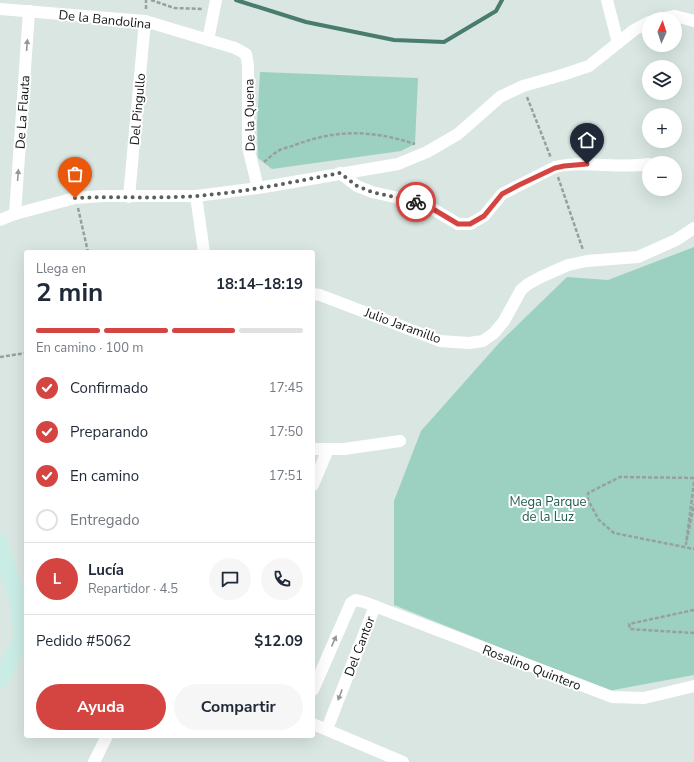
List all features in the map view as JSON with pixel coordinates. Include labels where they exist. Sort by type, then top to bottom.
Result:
[{"type":"street","points":[[607,0],[618,43]]},
{"type":"street","points":[[208,40],[215,4]]},
{"type":"street","name":"De la Bandolina","points":[[0,9],[144,21],[235,48]]},
{"type":"street","name":"De La Flauta","points":[[16,214],[29,11]]},
{"type":"street","points":[[682,18],[694,21]]},
{"type":"street","name":"Del Pingullo","points":[[129,197],[144,21]]},
{"type":"street","points":[[0,220],[16,214],[75,198],[103,196],[196,196],[258,188],[398,164],[427,152],[458,134],[500,97],[523,86],[589,66],[634,30],[642,26]]},
{"type":"street","name":"De la Quena","points":[[235,48],[246,54],[248,64],[248,147],[258,188]]},
{"type":"street","points":[[340,173],[357,186],[372,192],[412,201],[433,209],[458,224],[470,224],[484,216],[502,194],[555,168],[598,164],[642,164]]},
{"type":"street","points":[[196,196],[204,250]]},
{"type":"street","name":"Julio Jaramillo","points":[[315,294],[440,341],[469,343],[483,341],[494,333],[504,321],[521,290],[541,276],[568,265],[587,261],[638,257],[676,240],[694,228]]},
{"type":"street","points":[[315,449],[344,449],[400,442]]},
{"type":"street","points":[[315,480],[328,449]]},
{"type":"street","points":[[0,542],[2,560],[17,597],[24,632]]},
{"type":"street","name":"Del Cantor","points":[[315,685],[351,603],[356,600],[374,606],[327,730]]},
{"type":"street","name":"Rosalino Quintero","points":[[374,606],[612,697],[644,698],[694,686]]},
{"type":"street","points":[[0,679],[24,639]]},
{"type":"street","points":[[315,725],[403,762]]},
{"type":"street","points":[[94,762],[106,738]]},
{"type":"path","points":[[151,0],[174,8],[215,4]]},
{"type":"path","points":[[252,166],[264,162],[277,151],[306,140],[336,133],[370,134],[396,138],[415,144],[427,152]]},
{"type":"path","points":[[75,198],[88,250]]},
{"type":"path","points":[[0,357],[24,353]]},
{"type":"path","points":[[694,478],[620,477],[588,493],[588,500],[599,520],[614,533],[694,549]]},
{"type":"path","points":[[694,482],[686,544],[694,504]]},
{"type":"path","points":[[694,610],[629,624],[630,629],[694,633]]},
{"type":"green space","points":[[260,72],[418,78],[415,144],[401,151],[272,169],[258,158],[257,125]]},
{"type":"green space","name":"Mega Parque de la Luz","points":[[694,247],[694,675],[608,691],[394,605],[394,501],[421,431],[500,342],[567,277],[608,280]]},
{"type":"waterway","points":[[236,0],[306,22],[394,40],[444,42],[496,11],[502,0]]},
{"type":"way so far","points":[[75,198],[103,196],[196,196],[258,188],[340,173],[357,186],[372,192],[416,202]]},
{"type":"route","points":[[416,202],[433,209],[458,224],[470,224],[484,216],[502,194],[519,185],[555,168],[587,164]]}]
